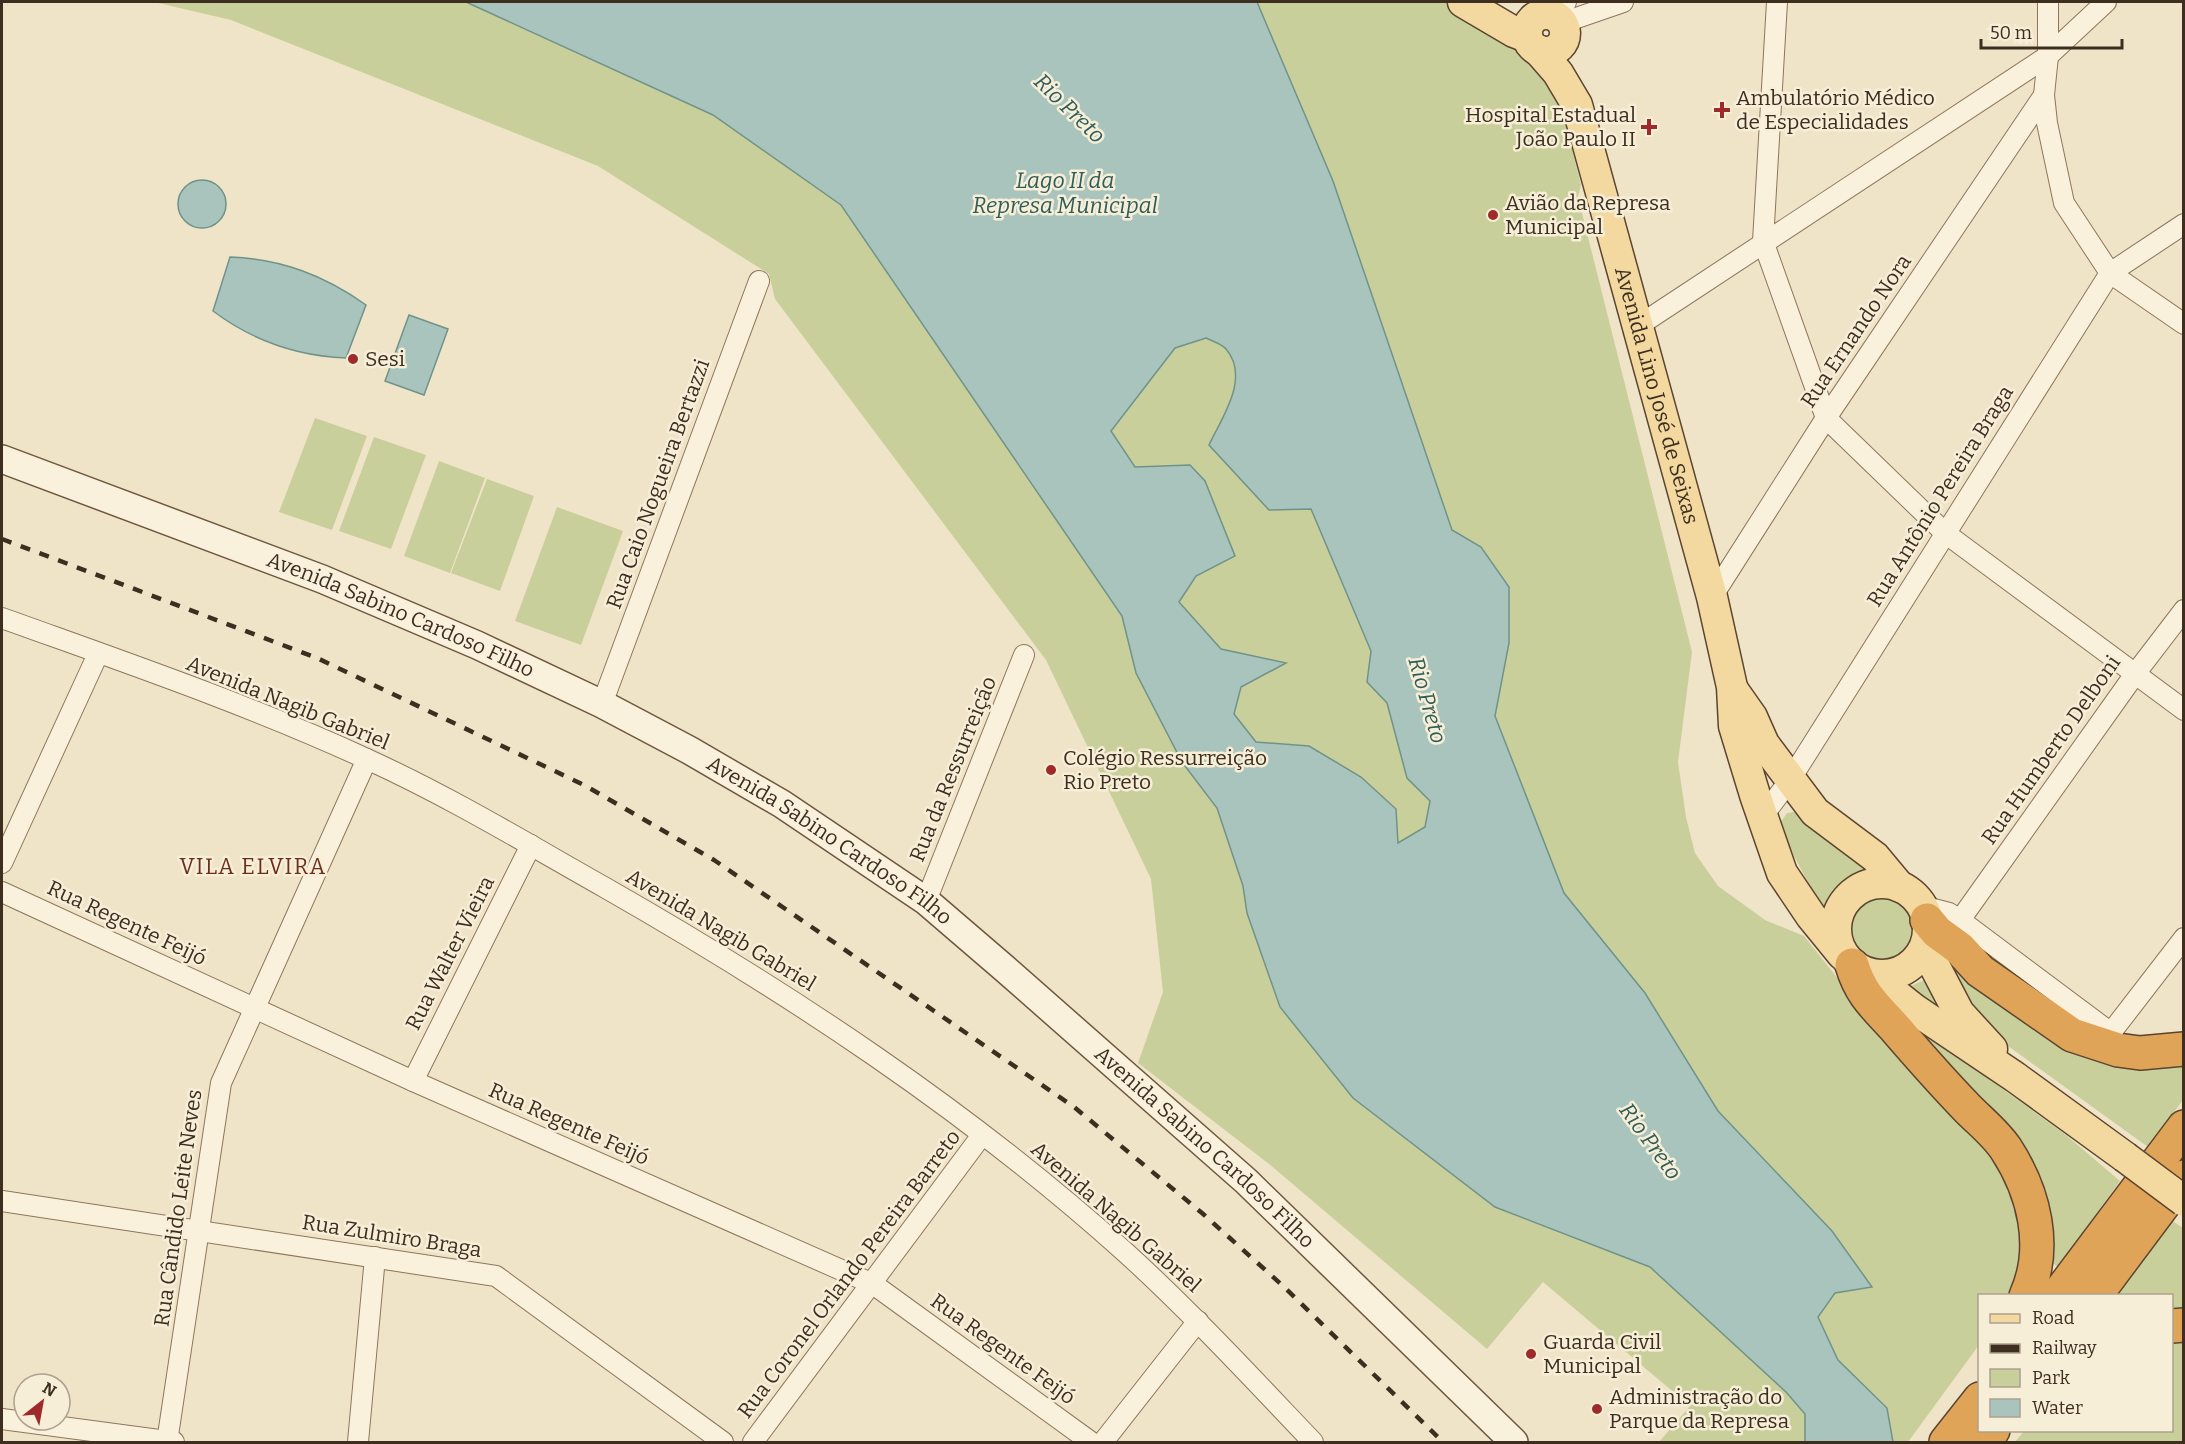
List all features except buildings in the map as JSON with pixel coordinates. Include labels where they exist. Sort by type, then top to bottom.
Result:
[{"type":"highway","points":[[1919,914],[1937,932],[1959,948],[1980,971],[2041,1016],[2072,1035],[2106,1039],[2140,1053],[2184,1048]]},
{"type":"highway","points":[[1855,964],[1858,986],[1928,1067],[2004,1147],[2018,1170],[2033,1212],[2038,1240],[2034,1278],[2027,1294]]},
{"type":"highway","points":[[2059,1294],[2184,1127]]},
{"type":"highway","points":[[2097,1294],[2184,1177]]},
{"type":"highway","points":[[1946,1443],[1978,1402]]},
{"type":"main road","name":"Avenida Lino José de Seixas","points":[[1463,2],[1514,32],[1549,23]]},
{"type":"main road","name":"Avenida Lino José de Seixas","points":[[1497,2],[1549,23]]},
{"type":"main road","name":"Avenida Lino José de Seixas","points":[[1549,23],[1558,73],[1576,105],[1712,597],[1732,687],[1734,726],[1782,873],[1811,916],[1855,964],[1959,1041],[2015,1077],[2125,1156],[2184,1202]]},
{"type":"main road","name":"Avenida Sabino Cardoso Filho","points":[[2,459],[322,579],[477,645],[602,704],[689,750],[782,804],[926,901],[1246,1181],[1514,1443]]},
{"type":"main road","name":"Avenida Lino José de Seixas","points":[[1732,687],[1752,717],[1764,744],[1815,812],[1875,857],[1919,914],[1935,967],[1959,1013],[2015,1077]]},
{"type":"main road","points":[[1886,883],[1919,914],[1921,955],[1911,966],[1891,974],[1855,964],[1836,940],[1835,926],[1839,911],[1858,889],[1872,884],[1886,883]]},
{"type":"street","points":[[1549,23],[1623,2]]},
{"type":"street","points":[[1777,2],[1763,241],[1826,418],[1945,533],[2184,710]]},
{"type":"street","points":[[2049,2],[2048,56],[2044,95],[2047,123],[2064,203],[2110,273],[2184,324]]},
{"type":"street","points":[[1638,326],[1763,241],[2048,56],[2106,2]]},
{"type":"street","name":"Rua Ernando Nora","points":[[1712,597],[1826,418],[2044,95]]},
{"type":"street","name":"Rua Antônio Pereira Braga","points":[[1762,816],[1790,780],[2110,273],[2184,224]]},
{"type":"street","name":"Rua Caio Nogueira Bertazzi","points":[[602,704],[759,281]]},
{"type":"street","name":"Rua Humberto Delboni","points":[[1960,920],[2134,674],[2184,610]]},
{"type":"street","name":"Avenida Nagib Gabriel","points":[[2,618],[244,708],[367,759],[501,826],[750,972],[841,1033],[982,1135],[1115,1244],[1198,1321],[1313,1443]]},
{"type":"street","points":[[2,863],[98,654]]},
{"type":"street","name":"Rua da Ressurreição","points":[[926,901],[1024,655]]},
{"type":"street","name":"Rua Cândido Leite Neves","points":[[170,1442],[221,1083],[367,759]]},
{"type":"street","name":"Rua Walter Vieira","points":[[413,1082],[531,845]]},
{"type":"street","name":"Rua Regente Feijó","points":[[2,892],[413,1082],[873,1284],[1091,1443]]},
{"type":"street","points":[[1919,914],[1949,913],[1960,920],[2106,1039],[2184,938]]},
{"type":"street","name":"Rua Coronel Orlando Pereira Barreto","points":[[753,1443],[982,1135]]},
{"type":"street","name":"Rua Zulmiro Braga","points":[[2,1201],[496,1276],[723,1443]]},
{"type":"street","points":[[358,1443],[375,1257]]},
{"type":"street","points":[[1103,1443],[1198,1321]]},
{"type":"street","points":[[2,1419],[170,1442]]},
{"type":"green space","points":[[154,2],[466,2],[713,115],[841,205],[1122,616],[1136,673],[1182,762],[1217,808],[1243,886],[1247,913],[1280,1007],[1353,1098],[1495,1207],[1650,1267],[1786,1392],[1805,1414],[1805,1442],[1659,1442],[1690,1406],[1543,1282],[1487,1349],[1269,1164],[1138,1063],[1163,992],[1151,879],[1046,660],[775,299],[769,274],[598,166],[231,20]]},
{"type":"green space","points":[[1257,2],[1444,2],[1522,47],[1560,101],[1581,185],[1578,197],[1692,652],[1678,762],[1686,817],[1695,853],[1718,886],[1765,920],[1804,936],[1851,995],[2004,1169],[2027,1247],[2014,1294],[1978,1294],[1978,1346],[1908,1442],[1893,1442],[1887,1408],[1838,1360],[1818,1316],[1835,1293],[1871,1286],[1832,1231],[1718,1111],[1645,993],[1564,894],[1495,716],[1509,643],[1481,547],[1452,530],[1333,181]]},
{"type":"green space","points":[[1206,338],[1226,349],[1233,360],[1236,372],[1231,398],[1209,446],[1311,509],[1371,651],[1367,682],[1387,702],[1407,778],[1430,801],[1426,827],[1398,844],[1309,746],[1256,742],[1234,714],[1241,687],[1285,663],[1221,649],[1178,602],[1196,576],[1234,556],[1190,465],[1135,467],[1111,431],[1175,348]]},
{"type":"green space","points":[[315,418],[367,436],[332,530],[279,512]]},
{"type":"green space","points":[[374,437],[426,455],[391,549],[339,531]]},
{"type":"green space","points":[[439,461],[485,478],[450,573],[404,556]]},
{"type":"green space","points":[[487,479],[534,496],[500,591],[451,573]]},
{"type":"green space","points":[[557,507],[623,531],[581,645],[515,621]]},
{"type":"green space","points":[[1801,811],[1867,869],[1843,886],[1827,918],[1778,826],[1787,813]]},
{"type":"green space","points":[[1883,897],[1896,900],[1907,907],[1914,918],[1917,931],[1914,944],[1907,955],[1896,962],[1883,965],[1870,962],[1859,955],[1852,944],[1849,931],[1852,918],[1859,907],[1870,900]]},
{"type":"green space","points":[[1956,969],[2183,1065],[2183,1100],[2148,1147],[2008,1046],[1980,1021],[1956,977]]},
{"type":"green space","points":[[1924,980],[1930,984],[1953,1022],[1902,990]]},
{"type":"green space","points":[[1892,1009],[2066,1135],[2120,1181],[2058,1267],[2051,1262],[2045,1221]]},
{"type":"green space","points":[[2168,1218],[2183,1228],[2183,1312],[2173,1313],[2173,1294],[2116,1294]]},
{"type":"green space","points":[[2183,1341],[2183,1442],[2015,1442],[2023,1432],[2173,1432],[2173,1342]]},
{"type":"water","name":"Lago II da Represa Municipal","points":[[466,2],[1257,2],[1333,181],[1452,530],[1481,547],[1509,587],[1509,643],[1495,716],[1564,893],[1645,993],[1718,1111],[1832,1231],[1872,1287],[1835,1293],[1818,1317],[1838,1360],[1887,1408],[1893,1442],[1805,1442],[1805,1414],[1786,1392],[1650,1267],[1495,1207],[1353,1098],[1280,1007],[1247,913],[1243,886],[1217,808],[1182,762],[1136,673],[1122,616],[841,205],[713,115]],"holes":[[[1206,338],[1226,349],[1233,360],[1236,373],[1231,398],[1209,445],[1269,510],[1311,509],[1371,651],[1367,682],[1387,703],[1407,778],[1430,801],[1425,827],[1398,843],[1396,809],[1361,777],[1309,746],[1256,742],[1234,714],[1241,687],[1286,663],[1221,649],[1179,602],[1196,576],[1235,556],[1205,481],[1190,465],[1135,467],[1111,431],[1175,348]]]},
{"type":"water","points":[[197,180],[207,180],[222,190],[226,204],[225,213],[216,224],[207,228],[197,228],[182,218],[178,209],[178,199],[188,184]]},
{"type":"water","points":[[230,257],[267,261],[301,270],[334,285],[366,305],[346,358],[310,354],[259,339],[213,311]]},
{"type":"water","points":[[409,315],[448,329],[424,395],[385,381]]},
{"type":"railway","points":[[2,539],[317,658],[584,785],[714,860],[1074,1107],[1202,1213],[1282,1285],[1443,1442]]},
{"type":"place","name":"Ambulatório Médico de Especialidades","points":[[1722,110]]},
{"type":"place","name":"Hospital Estadual João Paulo II","points":[[1649,127]]},
{"type":"place","name":"Avião da Represa Municipal","points":[[1493,215]]},
{"type":"place","name":"Sesi","points":[[353,359]]},
{"type":"place","name":"Colégio Ressurreição Rio Preto","points":[[1051,770]]},
{"type":"place","name":"Guarda Civil Municipal","points":[[1531,1354]]},
{"type":"place","name":"Administração do Parque da Represa","points":[[1597,1409]]},
{"type":"district","name":"VILA ELVIRA","points":[[253,866]]},
{"type":"water label","name":"Rio Preto","points":[[1070,108]]},
{"type":"water label","name":"Rio Preto","points":[[1428,700]]},
{"type":"water label","name":"Rio Preto","points":[[1651,1141]]}]
